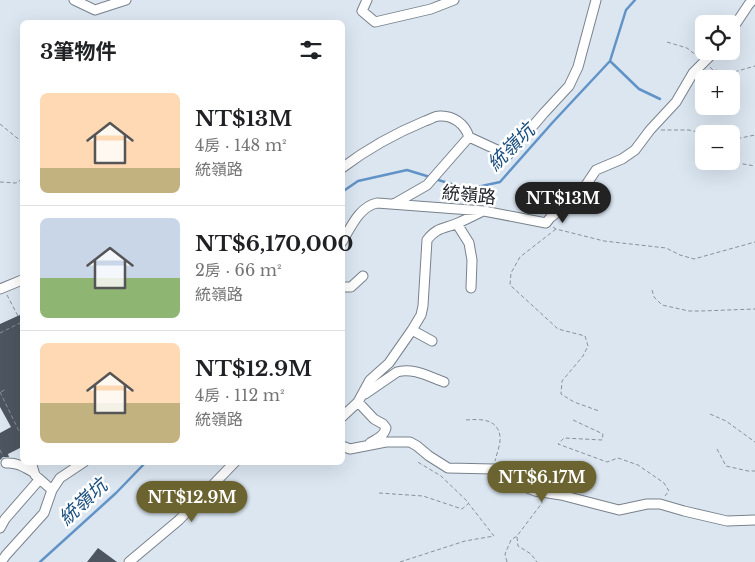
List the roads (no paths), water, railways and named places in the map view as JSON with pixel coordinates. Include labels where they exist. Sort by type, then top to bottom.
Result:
[{"type":"street","points":[[74,0],[95,10],[126,0]]},
{"type":"street","points":[[367,0],[362,11],[375,22],[431,9],[454,0]]},
{"type":"street","points":[[345,166],[357,156],[408,128],[439,116],[454,118],[462,124],[469,137],[508,155],[569,86],[578,68],[596,0]]},
{"type":"street","points":[[740,18],[753,0]]},
{"type":"street","points":[[602,202],[580,194],[596,170],[622,159],[635,150],[650,130],[676,102],[693,73],[706,60]]},
{"type":"street","points":[[394,204],[427,184],[469,137]]},
{"type":"street","name":"統嶺路","points":[[345,237],[359,215],[371,204],[484,211],[546,223],[580,194]]},
{"type":"street","points":[[360,399],[370,380],[390,363],[421,315],[427,240],[439,229],[457,224],[484,211]]},
{"type":"street","points":[[457,224],[469,243],[472,260],[471,288]]},
{"type":"street","points":[[345,287],[351,287],[363,276]]},
{"type":"street","points":[[2,288],[20,281]]},
{"type":"street","points":[[412,330],[432,341]]},
{"type":"street","points":[[345,414],[360,399],[402,370],[410,370],[444,382]]},
{"type":"street","points":[[360,399],[374,419],[386,428],[381,436],[362,447]]},
{"type":"street","points":[[345,447],[350,449],[386,442],[410,442],[448,468],[494,469],[535,491],[544,491],[619,510],[647,504],[660,504],[684,512],[727,521],[755,520]]},
{"type":"street","points":[[3,460],[19,465],[52,490]]},
{"type":"street","points":[[32,465],[36,476]]},
{"type":"street","points":[[1,562],[6,554],[44,513],[52,490],[60,478],[80,465]]},
{"type":"street","points":[[129,562],[179,520],[232,465]]},
{"type":"street","points":[[0,528],[36,476]]},
{"type":"waterway","name":"統嶺坑","points":[[435,179],[468,189],[500,182],[610,61],[626,10],[635,0]]},
{"type":"waterway","points":[[610,61],[639,89],[660,99]]},
{"type":"waterway","name":"統嶺坑","points":[[345,190],[358,181],[407,170],[430,177]]},
{"type":"waterway","name":"統嶺坑","points":[[40,562],[116,493],[143,465]]}]
